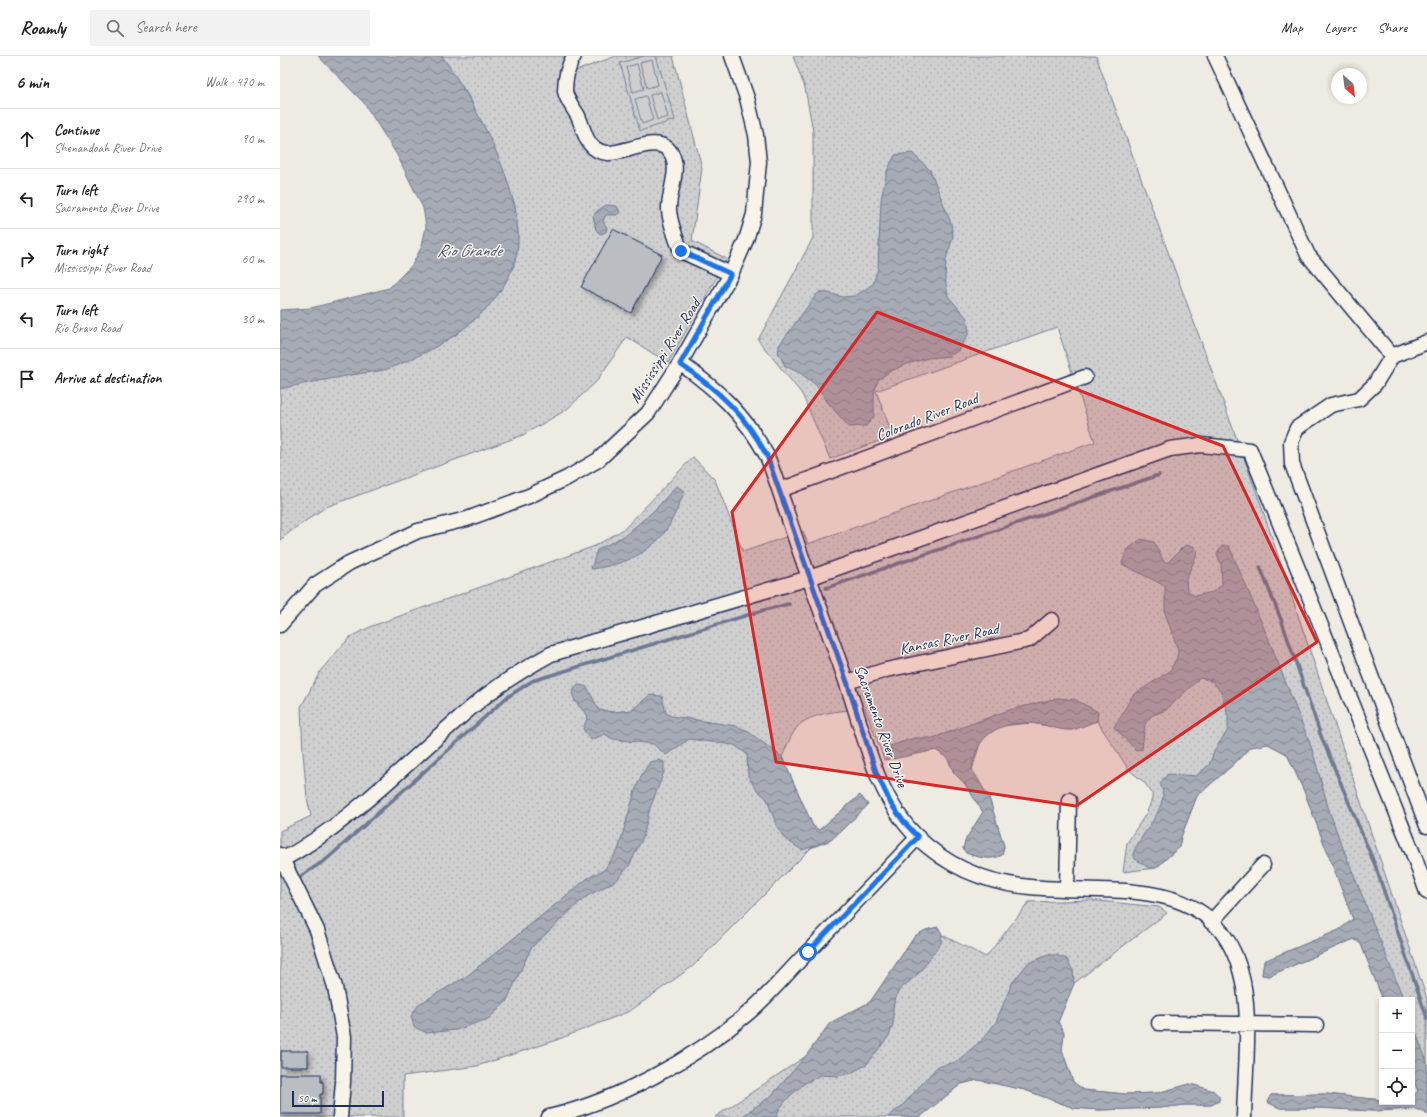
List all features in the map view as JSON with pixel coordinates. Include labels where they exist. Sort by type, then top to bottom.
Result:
[{"type":"street","points":[[574,56],[567,77],[565,93],[578,117],[587,141],[597,150],[609,153],[639,146],[659,144],[670,152],[673,159],[674,175],[669,199],[669,211],[671,223],[681,251],[731,274]]},
{"type":"street","name":"Mississippi River Road","points":[[280,626],[315,585],[349,563],[418,531],[467,519],[529,496],[566,478],[598,460],[648,413],[680,364],[731,274],[746,240],[754,214],[759,162],[756,134],[732,56]]},
{"type":"street","points":[[1215,56],[1308,255],[1392,356]]},
{"type":"street","points":[[1427,342],[1392,356],[1375,384],[1358,399],[1332,405],[1297,428],[1291,442],[1292,464],[1427,826]]},
{"type":"street","name":"Sacramento River Drive","points":[[680,364],[696,375],[741,414],[755,434],[767,456],[847,682],[876,772],[891,804],[904,822],[934,852],[956,866],[994,881],[1030,887],[1116,890],[1160,895],[1185,904],[1211,922],[1223,935],[1236,958],[1244,989],[1246,1023],[1244,1117]]},
{"type":"street","name":"Colorado River Road","points":[[780,490],[1085,377]]},
{"type":"street","points":[[340,1117],[343,1082],[344,1036],[335,987],[317,930],[281,859],[330,831],[488,694],[523,669],[551,654],[809,578],[1170,449],[1202,445],[1250,450],[1414,856],[1427,892]]},
{"type":"street","name":"Kansas River Road","points":[[847,682],[886,670],[1029,640],[1052,620]]},
{"type":"street","points":[[1067,889],[1069,800]]},
{"type":"street","points":[[549,1117],[625,1090],[673,1066],[708,1044],[748,1014],[918,837]]},
{"type":"street","points":[[1211,922],[1263,866]]},
{"type":"street","points":[[1159,1023],[1316,1025]]},
{"type":"highlighted area","points":[[877,312],[1223,446],[1317,642],[1076,806],[776,762],[732,512]]},
{"type":"green space","points":[[442,56],[567,56],[573,72],[616,56],[673,56],[702,168],[692,241],[727,259],[668,363],[627,337],[596,382],[566,410],[523,435],[326,507],[280,540],[280,389],[455,336],[498,294],[513,267],[518,234],[515,205],[471,100]]},
{"type":"green space","points":[[644,56],[656,56],[675,120],[640,131],[620,63]]},
{"type":"green space","points":[[793,56],[1096,56],[1260,502],[1427,999],[1427,1115],[1426,1113],[1413,1109],[1373,1111],[1319,1108],[1280,1108],[1267,1102],[1271,1095],[1326,1094],[1379,1100],[1379,1105],[1415,1105],[1415,1094],[1418,1091],[1415,1084],[1415,997],[1382,997],[1361,944],[1354,939],[1269,976],[1262,975],[1264,961],[1339,930],[1353,919],[1304,791],[1287,754],[1268,744],[1250,747],[1235,763],[1197,796],[1181,837],[1179,847],[1156,868],[1123,872],[1127,843],[1147,812],[1152,799],[1152,793],[1144,782],[1129,770],[1097,721],[1071,730],[1031,723],[1000,726],[987,735],[980,743],[972,770],[989,798],[1004,846],[1002,855],[993,858],[984,858],[966,853],[963,848],[966,839],[983,812],[965,784],[954,773],[948,759],[936,750],[884,760],[865,708],[825,714],[810,718],[803,722],[793,733],[782,757],[813,826],[819,830],[860,795],[868,805],[831,840],[811,848],[693,966],[630,1011],[554,1041],[477,1066],[403,1076],[403,1117],[280,1117],[280,831],[311,816],[307,798],[301,707],[321,670],[350,637],[372,626],[595,546],[624,529],[693,457],[715,480],[743,552],[803,531],[808,544],[1095,442],[1057,327],[876,391],[893,436],[830,459],[802,394],[758,340],[813,238],[813,131],[805,88]]},
{"type":"green space","points":[[652,60],[658,85],[647,88],[640,63]]},
{"type":"green space","points":[[637,64],[644,89],[633,92],[626,67]]},
{"type":"green space","points":[[661,92],[668,117],[657,120],[650,95]]},
{"type":"green space","points":[[646,96],[653,120],[642,124],[635,99]]},
{"type":"green space","points":[[1089,900],[1159,907],[1167,913],[1073,984],[1058,1022],[1064,1033],[1062,1050],[1073,1082],[1084,1090],[1125,1094],[1157,1093],[1190,1084],[1214,1091],[1219,1096],[1219,1101],[1211,1105],[1185,1105],[1160,1108],[1099,1110],[1074,1108],[1025,1090],[978,1080],[961,1084],[920,1117],[715,1117],[806,1056],[830,1023],[870,1002],[915,936],[926,930],[938,927],[942,935],[986,957],[1029,902]]},
{"type":"water","name":"Rio Grande","points":[[318,56],[442,56],[485,128],[498,157],[509,187],[516,216],[518,243],[513,267],[504,285],[492,302],[478,317],[445,341],[427,352],[386,369],[280,389],[280,310],[311,308],[389,288],[412,265],[422,246],[426,226],[423,208],[397,155],[364,103]]},
{"type":"water","points":[[912,153],[930,170],[951,223],[953,237],[946,259],[945,278],[948,296],[967,318],[969,333],[959,350],[949,356],[928,358],[904,365],[889,372],[878,380],[874,393],[874,416],[866,426],[849,427],[829,404],[816,385],[800,373],[785,366],[778,352],[780,344],[816,295],[821,291],[843,297],[855,296],[873,284],[878,268],[881,200],[887,171],[895,155]]},
{"type":"water","points":[[606,205],[617,206],[620,212],[617,215],[606,215],[603,221],[607,228],[606,232],[600,234],[596,230],[593,216],[597,211]]},
{"type":"water","points":[[676,486],[685,491],[670,524],[658,540],[643,552],[627,560],[609,566],[591,569],[597,550],[624,536],[656,509]]},
{"type":"water","points":[[1141,539],[1154,542],[1164,562],[1168,562],[1185,545],[1193,546],[1198,552],[1186,579],[1187,590],[1194,596],[1213,592],[1222,585],[1221,564],[1217,554],[1222,546],[1229,546],[1269,640],[1312,749],[1329,810],[1339,838],[1403,997],[1382,997],[1361,944],[1354,939],[1269,976],[1262,975],[1264,961],[1339,930],[1353,919],[1304,791],[1287,754],[1268,744],[1250,747],[1235,763],[1197,796],[1181,837],[1179,847],[1156,868],[1149,868],[1135,859],[1133,854],[1136,847],[1158,811],[1161,803],[1163,793],[1160,783],[1168,774],[1196,776],[1209,765],[1215,749],[1228,730],[1228,716],[1221,692],[1212,681],[1200,678],[1166,710],[1151,716],[1145,724],[1142,749],[1136,750],[1114,727],[1133,695],[1170,671],[1177,657],[1178,650],[1165,613],[1165,586],[1122,564],[1126,551]]},
{"type":"water","points":[[580,685],[587,687],[599,710],[614,712],[632,710],[650,695],[662,696],[666,713],[671,716],[736,726],[746,730],[782,757],[813,826],[819,830],[860,795],[868,805],[831,840],[802,850],[785,839],[777,827],[767,799],[756,789],[748,776],[747,754],[734,745],[689,739],[666,755],[653,744],[613,739],[605,734],[591,740],[583,729],[588,716],[575,701],[572,693],[576,686]]},
{"type":"water","points":[[1058,698],[1076,700],[1098,712],[1097,721],[1071,730],[1036,723],[1019,723],[999,728],[984,739],[978,747],[974,757],[972,769],[989,798],[1004,846],[1002,855],[993,858],[980,857],[966,853],[963,848],[966,839],[983,812],[965,784],[954,773],[948,759],[936,750],[893,759],[890,746],[914,738],[933,738],[1009,710]]},
{"type":"water","points":[[659,760],[664,762],[664,772],[650,808],[643,837],[629,866],[617,880],[584,898],[531,948],[506,1002],[488,1019],[456,1030],[427,1033],[414,1027],[411,1016],[419,1004],[467,976],[588,878],[604,870],[618,850],[635,791],[641,776],[650,762]]},
{"type":"water","points":[[938,927],[942,934],[941,943],[919,973],[899,990],[893,1006],[893,1024],[889,1036],[866,1065],[851,1073],[838,1076],[821,1075],[805,1083],[789,1097],[780,1108],[776,1117],[741,1117],[771,1096],[806,1056],[830,1023],[870,1002],[915,936],[926,930]]},
{"type":"water","points":[[1048,955],[1056,955],[1067,959],[1073,971],[1074,984],[1058,1022],[1064,1033],[1062,1050],[1073,1082],[1084,1090],[1125,1094],[1157,1093],[1190,1084],[1214,1091],[1219,1096],[1219,1101],[1211,1105],[1185,1105],[1160,1108],[1099,1110],[1074,1108],[1025,1090],[978,1080],[961,1084],[920,1117],[888,1117],[902,1106],[937,1067],[956,1062],[983,1039],[996,1022],[1012,983],[1028,963]]},
{"type":"water","points":[[1415,1030],[1427,1062],[1427,1115],[1426,1113],[1413,1109],[1373,1111],[1319,1108],[1280,1108],[1267,1102],[1271,1095],[1326,1094],[1379,1100],[1379,1105],[1415,1105],[1415,1094],[1418,1091],[1415,1084]]},
{"type":"building","points":[[613,229],[662,255],[631,313],[581,287]]},
{"type":"building","points":[[281,1051],[308,1051],[308,1067],[281,1067]]},
{"type":"building","points":[[280,1074],[321,1074],[323,1094],[320,1094],[320,1114],[280,1114]]},
{"type":"waterway","points":[[826,588],[1159,475]]},
{"type":"waterway","points":[[1260,567],[1282,622],[1321,736],[1375,865],[1427,1018]]},
{"type":"waterway","points":[[301,876],[327,859],[506,698],[532,681],[764,610],[789,604]]},
{"type":"route","points":[[681,251],[731,274],[680,364],[722,396],[741,414],[752,428],[767,456],[780,490],[830,639],[847,682],[876,772],[891,804],[904,822],[918,837],[808,952]]}]
